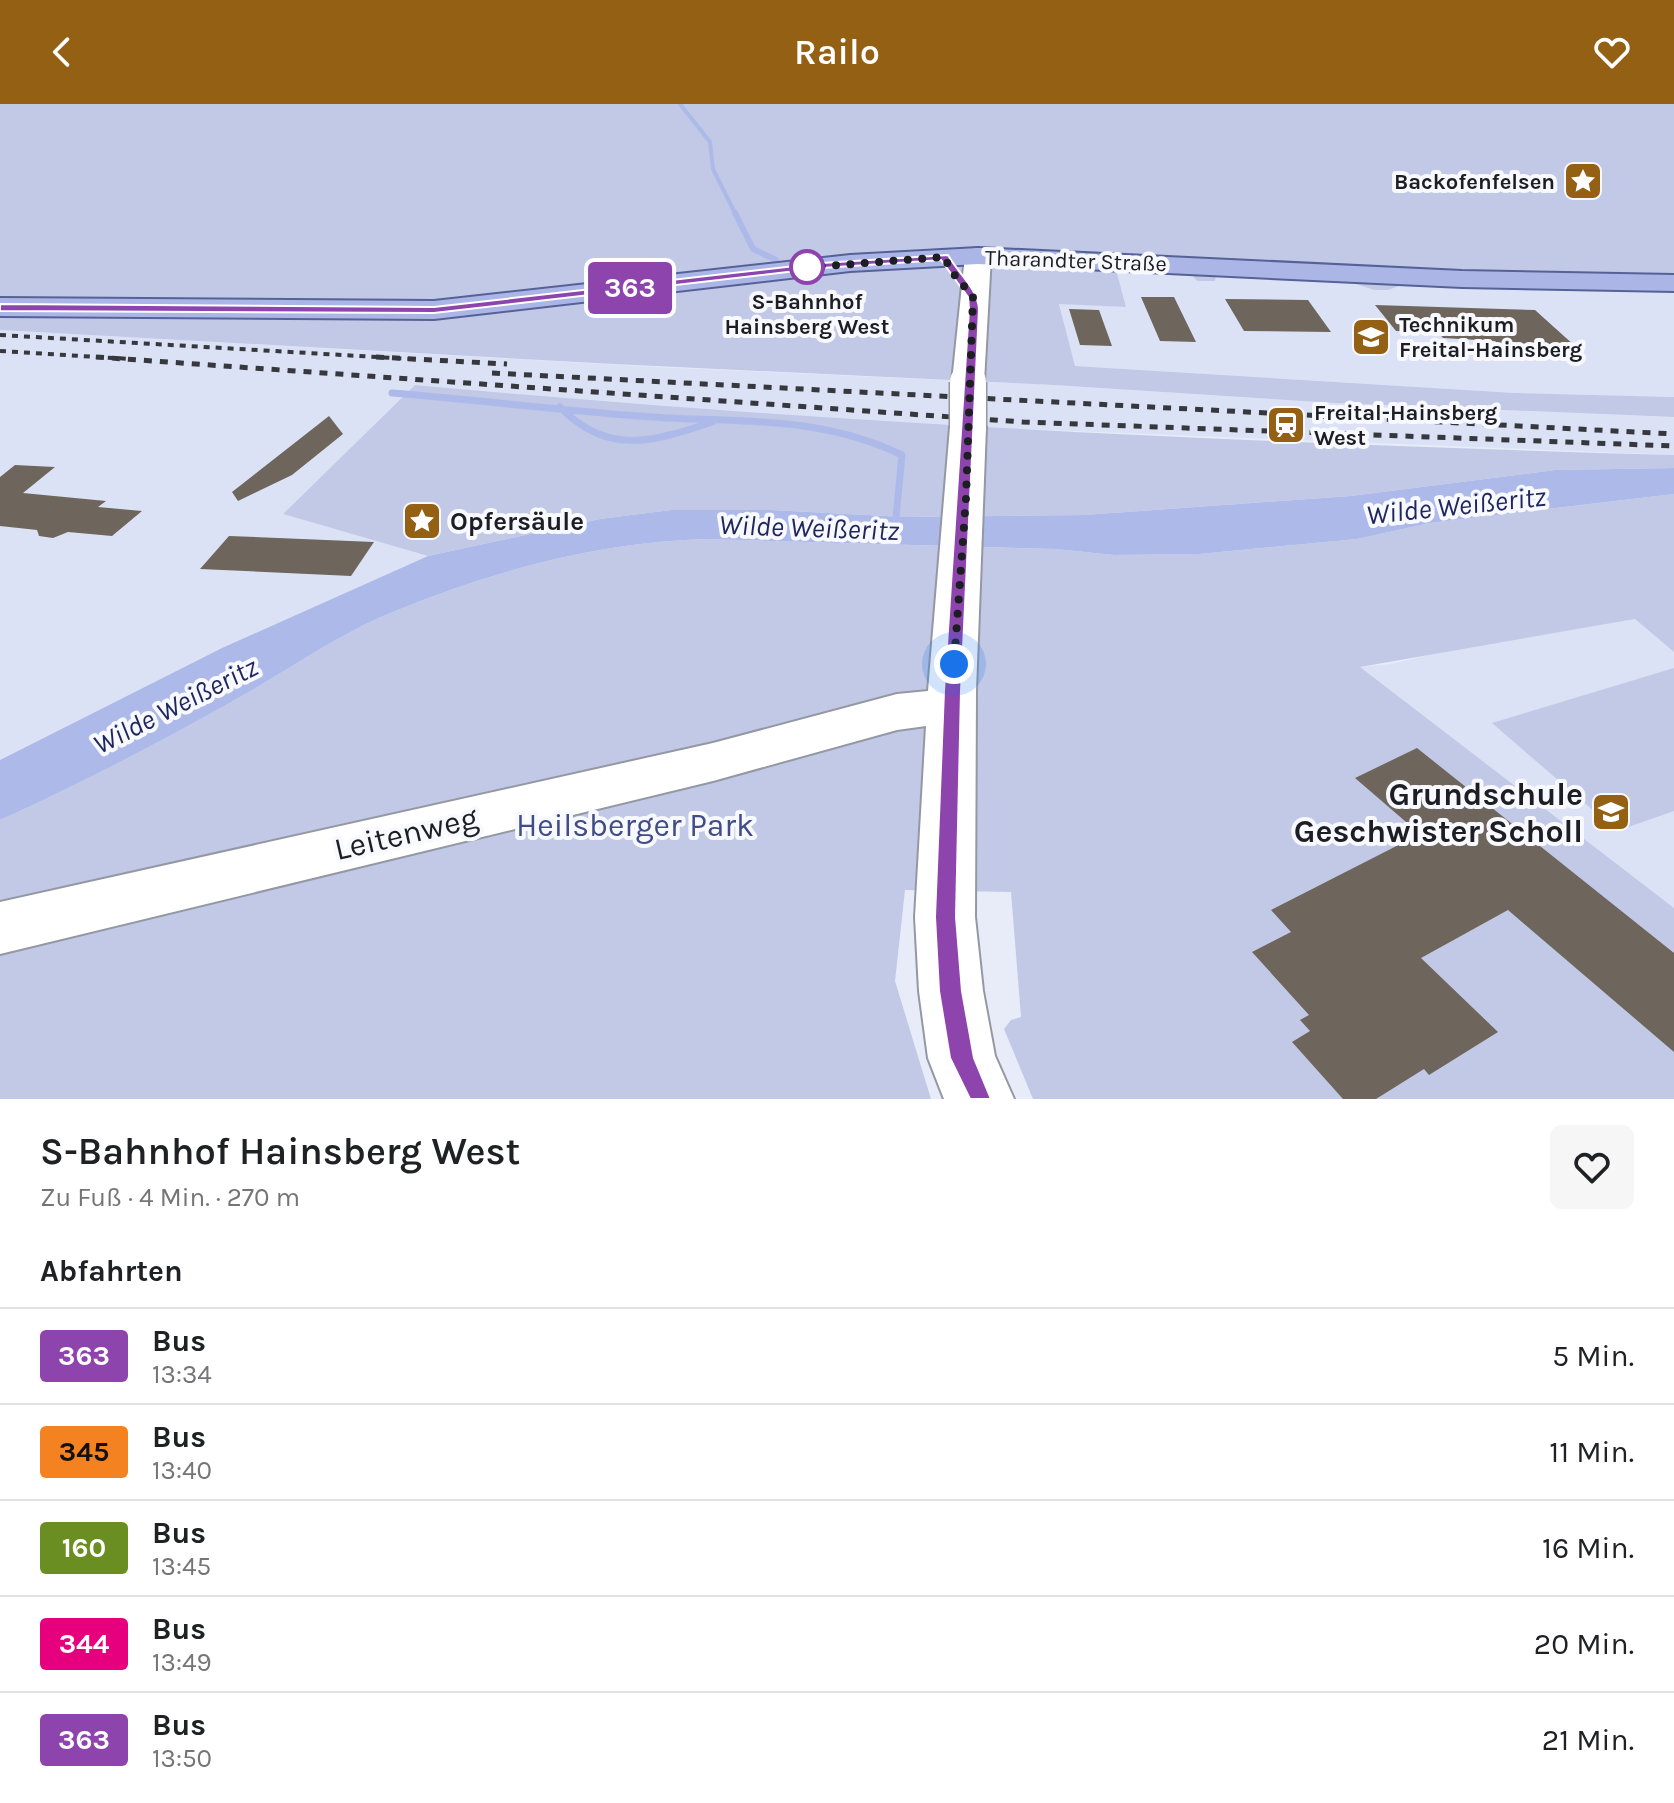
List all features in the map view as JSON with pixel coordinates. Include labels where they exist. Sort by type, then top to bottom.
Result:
[{"type":"main road","name":"Tharandter Straße","points":[[0,307],[434,310],[822,266],[978,256],[1514,281],[1674,283]]},
{"type":"street","points":[[978,256],[968,382],[966,498],[952,710],[945,917],[951,991],[962,1058],[979,1099]]},
{"type":"street","points":[[944,257],[973,297]]},
{"type":"street","name":"Leitenweg","points":[[0,928],[713,762],[897,712],[916,708],[952,710]]},
{"type":"shaded area","name":"Technikum Freital-Hainsberg","points":[[1115,270],[1192,275],[1198,281],[1214,281],[1215,276],[1350,282],[1374,290],[1399,286],[1674,292],[1674,397],[1515,393],[1074,366],[1059,303],[1125,307]]},
{"type":"shaded area","points":[[0,330],[657,367],[1054,385],[1334,403],[1674,417],[1674,455],[920,425],[649,407],[415,385],[283,514],[428,556],[222,648],[0,760]]},
{"type":"shaded area","name":"Grundschule Geschwister Scholl","points":[[1635,619],[1674,652],[1674,909],[1359,667],[1391,664],[1445,651]]},
{"type":"green space","points":[[0,104],[1674,104],[1674,292],[1399,286],[1374,290],[1350,282],[1216,276],[1215,281],[1197,281],[1192,275],[1116,270],[1126,307],[1059,304],[1075,366],[1515,393],[1674,397],[1674,417],[1334,403],[1054,385],[0,330]]},
{"type":"green space","points":[[415,385],[729,411],[1044,430],[1674,455],[1674,468],[1555,470],[1351,496],[1084,515],[904,517],[771,510],[671,510],[600,519],[428,556],[283,514]]},
{"type":"green space","name":"Heilsberger Park","points":[[1674,494],[1674,652],[1635,619],[1360,667],[1674,908],[1674,1099],[1033,1099],[1004,1029],[1011,1020],[1021,1017],[1011,892],[905,890],[895,981],[931,1099],[0,1099],[0,820],[157,743],[364,625],[419,601],[539,563],[663,541],[705,539],[1055,549],[1114,555],[1199,554],[1357,539],[1430,523]]},
{"type":"green space","points":[[1674,668],[1674,811],[1617,831],[1492,723]]},
{"type":"water","name":"Wilde Weißeritz","points":[[1674,468],[1674,494],[1430,523],[1357,539],[1199,554],[1114,555],[1055,549],[705,539],[663,541],[580,554],[499,574],[381,617],[157,743],[0,820],[0,760],[222,648],[428,556],[600,519],[671,510],[771,510],[904,517],[1084,515],[1351,496],[1555,470]]},
{"type":"building","points":[[1141,297],[1174,297],[1196,342],[1160,341]]},
{"type":"building","points":[[1225,299],[1308,300],[1331,332],[1244,331]]},
{"type":"building","points":[[1375,305],[1535,310],[1585,355],[1507,353],[1495,341],[1443,338],[1438,332],[1396,331]]},
{"type":"building","points":[[1069,309],[1099,310],[1112,346],[1080,345]]},
{"type":"building","points":[[329,416],[343,434],[292,475],[238,501],[232,492]]},
{"type":"building","points":[[15,465],[55,467],[23,493],[106,501],[98,507],[142,511],[112,536],[68,532],[53,538],[39,536],[37,530],[0,526],[0,477]]},
{"type":"building","points":[[229,536],[374,542],[351,576],[200,569]]},
{"type":"building","points":[[1417,748],[1674,953],[1674,1052],[1508,910],[1421,958],[1498,1032],[1429,1075],[1424,1069],[1376,1099],[1343,1099],[1292,1042],[1310,1031],[1300,1020],[1309,1015],[1252,952],[1291,932],[1271,910],[1420,834],[1355,778]]},
{"type":"waterway","points":[[680,104],[710,142],[713,169],[753,249],[776,260]]},
{"type":"waterway","points":[[392,393],[563,410]]},
{"type":"waterway","name":"Wilde Weißeritz","points":[[563,410],[779,423],[840,433],[871,442],[902,455],[896,517],[901,525]]},
{"type":"waterway","points":[[563,410],[595,433],[613,439],[650,439],[712,422]]},
{"type":"railway","points":[[0,335],[385,357]]},
{"type":"railway","points":[[0,351],[130,359]]},
{"type":"railway","points":[[96,357],[1023,422],[1674,446]]},
{"type":"railway","points":[[376,357],[385,357]]},
{"type":"railway","points":[[385,357],[507,364]]},
{"type":"railway","points":[[385,357],[411,359]]},
{"type":"railway","points":[[492,373],[1674,434]]},
{"type":"bus line","name":"363","points":[[0,307],[434,310],[822,266],[944,257],[973,297],[974,309],[968,382],[966,498],[952,691],[945,917],[951,991],[962,1058],[979,1099]]},
{"type":"place","name":"Backofenfelsen","points":[[1583,181]]},
{"type":"place","name":"S-Bahnhof Hainsberg West","points":[[807,267]]},
{"type":"place","name":"Technikum Freital-Hainsberg","points":[[1371,337]]},
{"type":"place","name":"Freital-Hainsberg West","points":[[1286,425]]},
{"type":"place","name":"Opfersäule","points":[[422,521]]},
{"type":"place","name":"Grundschule Geschwister Scholl","points":[[1611,812]]},
{"type":"route","points":[[807,267],[800,268],[944,257],[973,297],[966,498],[954,664]]}]
